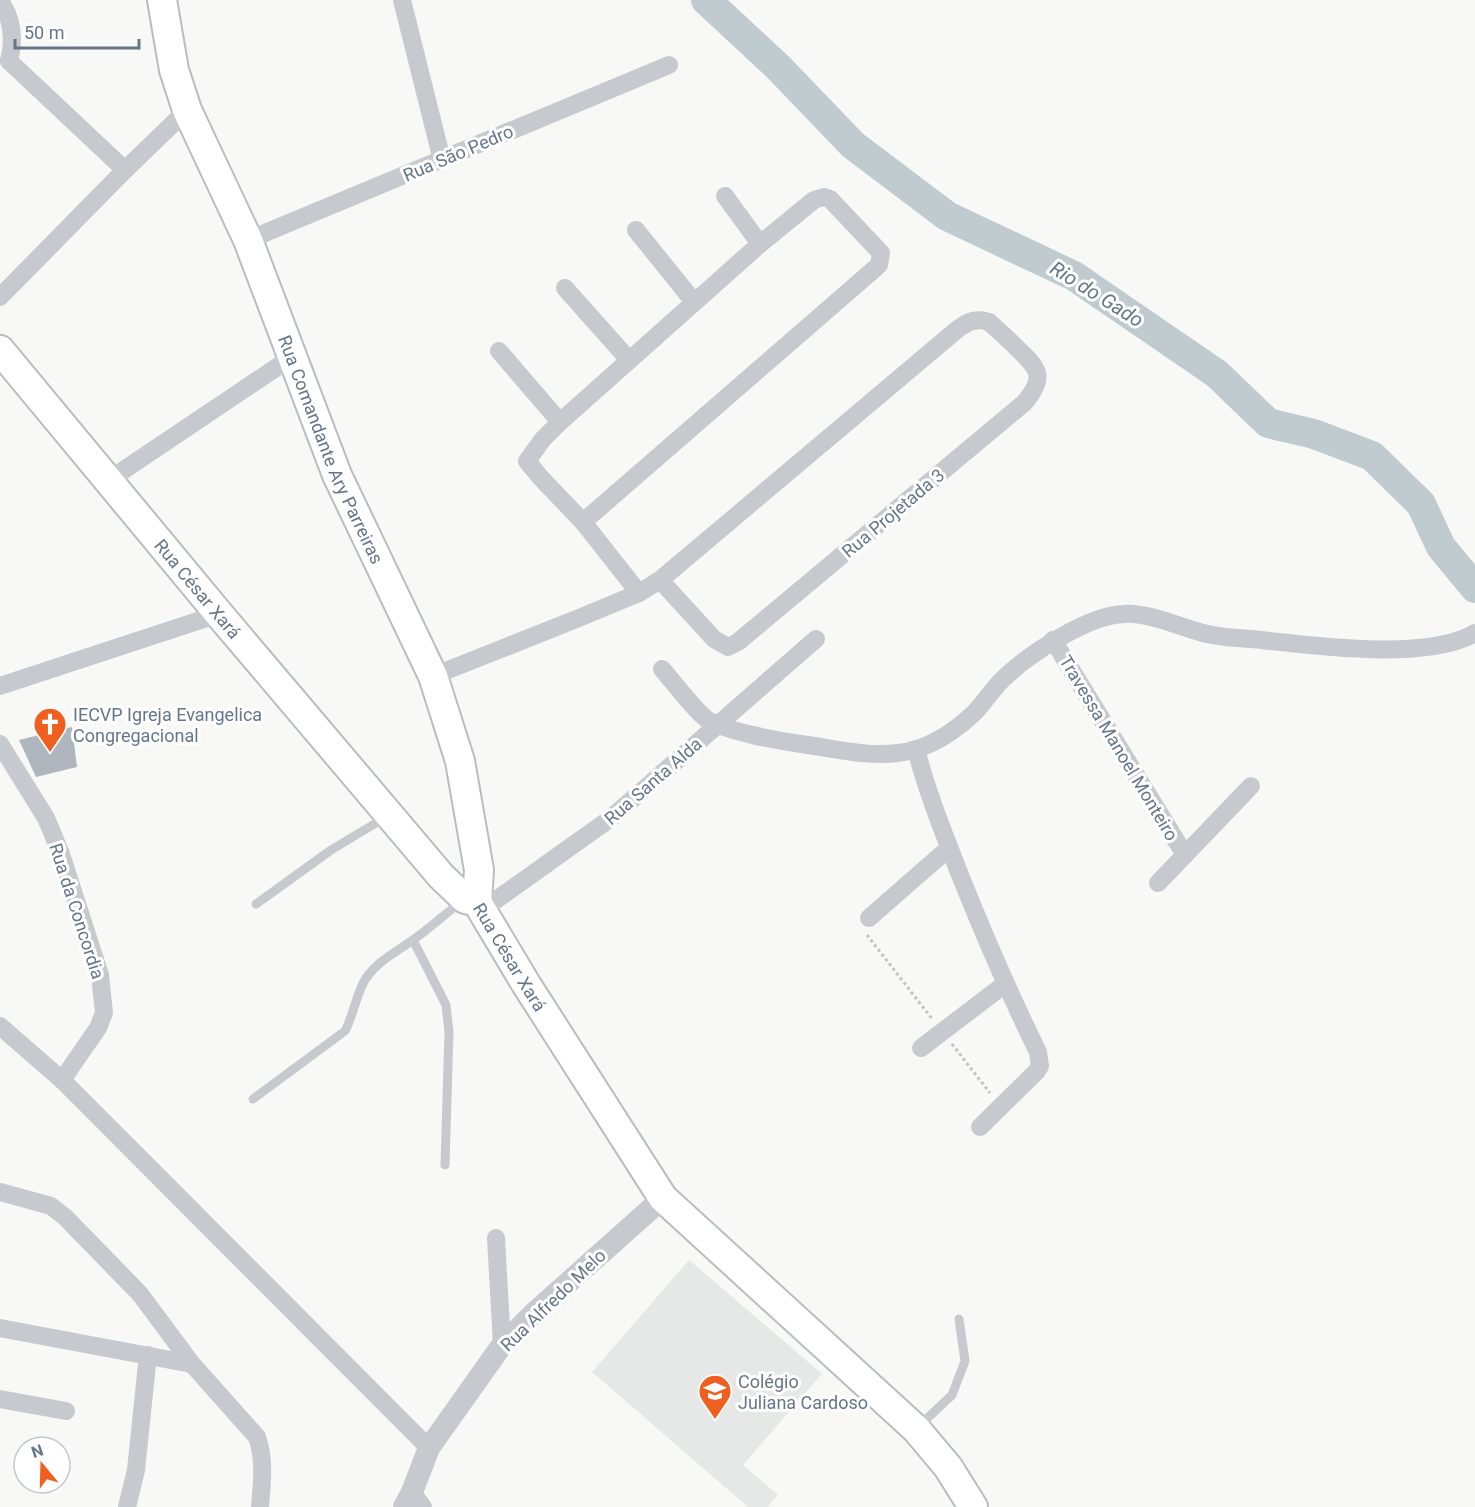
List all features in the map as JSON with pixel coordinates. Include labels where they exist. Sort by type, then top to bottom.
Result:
[{"type":"main road","name":"Rua Comandante Ary Parreiras","points":[[162,0],[174,70],[187,110],[248,240],[337,475],[433,676],[460,761],[479,870],[474,903]]},
{"type":"main road","name":"Rua César Xará","points":[[0,350],[441,876],[474,903],[663,1198],[916,1429],[948,1467],[973,1507]]},
{"type":"main road","points":[[441,876],[463,870],[477,856]]},
{"type":"street","points":[[402,0],[442,160]]},
{"type":"street","points":[[0,2],[10,21],[12,37],[7,59],[125,170]]},
{"type":"street","name":"Rua São Pedro","points":[[248,240],[669,65]]},
{"type":"street","points":[[0,297],[187,110]]},
{"type":"street","points":[[725,196],[760,244]]},
{"type":"street","points":[[583,522],[879,265],[882,259],[877,249],[830,199],[824,197],[814,200],[760,244],[560,422],[543,439],[528,460],[540,477],[583,522],[639,593]]},
{"type":"street","points":[[636,230],[694,302]]},
{"type":"street","points":[[565,288],[629,360]]},
{"type":"street","name":"Rua Projetada 3","points":[[976,320],[989,322],[1035,364],[1038,377],[1036,386],[1024,403],[738,642],[728,647],[714,639],[660,580],[959,328],[976,320]]},
{"type":"street","points":[[499,351],[560,422]]},
{"type":"street","points":[[109,480],[292,357]]},
{"type":"street","points":[[433,676],[639,593],[660,580]]},
{"type":"street","points":[[0,686],[219,614]]},
{"type":"street","points":[[662,669],[705,718],[718,726],[788,742],[897,753],[936,742],[956,728],[976,711],[1003,679],[1053,640],[1100,619],[1124,614],[1157,619],[1204,634],[1320,647],[1386,649],[1427,647],[1462,641],[1475,633]]},
{"type":"street","name":"Rua Santa Alda","points":[[474,903],[611,818],[816,639]]},
{"type":"street","name":"Travessa Manoel Monteiro","points":[[1053,640],[1185,855]]},
{"type":"street","name":"Rua da Concordia","points":[[0,744],[46,818],[61,854],[100,975],[104,1013],[98,1028],[62,1080]]},
{"type":"street","points":[[916,749],[923,777],[949,848],[1005,984],[1038,1052],[1040,1066],[1037,1071],[980,1127]]},
{"type":"street","name":"Travessa Manoel Monteiro","points":[[1158,882],[1251,786]]},
{"type":"street","points":[[869,918],[949,848]]},
{"type":"street","points":[[921,1048],[1005,984]]},
{"type":"street","points":[[0,1026],[62,1080],[429,1449]]},
{"type":"street","points":[[0,1192],[51,1206],[65,1217],[140,1294],[192,1364],[257,1437],[262,1451],[263,1466],[260,1507]]},
{"type":"street","name":"Rua Alfredo Melo","points":[[413,1502],[429,1449],[502,1345],[533,1314],[663,1198]]},
{"type":"street","points":[[496,1238],[502,1345]]},
{"type":"street","points":[[0,1328],[192,1364]]},
{"type":"street","points":[[127,1507],[136,1470],[148,1355]]},
{"type":"street","points":[[0,1399],[66,1411]]},
{"type":"lane","points":[[0,25],[7,59]]},
{"type":"lane","points":[[256,904],[331,850],[389,814]]},
{"type":"lane","points":[[253,1099],[345,1030],[353,1016],[359,993],[374,968],[386,956],[474,903]]},
{"type":"lane","points":[[413,940],[446,1005],[450,1032],[445,1165]]},
{"type":"lane","points":[[916,1429],[951,1395],[965,1361],[958,1318]]},
{"type":"path","points":[[869,918],[866,928],[867,937],[1001,1106]]},
{"type":"shaded area","name":"Colégio Juliana Cardoso","points":[[689,1260],[822,1374],[743,1465],[778,1495],[767,1507],[748,1507],[592,1372]]},
{"type":"building","name":"IECVP Igreja Evangelica Congregacional","points":[[72,727],[77,767],[36,777],[19,740]]},
{"type":"waterway","name":"Rio do Gado","points":[[706,0],[778,67],[853,145],[947,216],[1074,276],[1217,374],[1268,423],[1314,434],[1372,456],[1421,504],[1441,547],[1475,588]]},
{"type":"place","name":"IECVP Igreja Evangelica Congregacional","points":[[50,753]]},
{"type":"place","name":"Colégio Juliana Cardoso","points":[[715,1420]]}]
